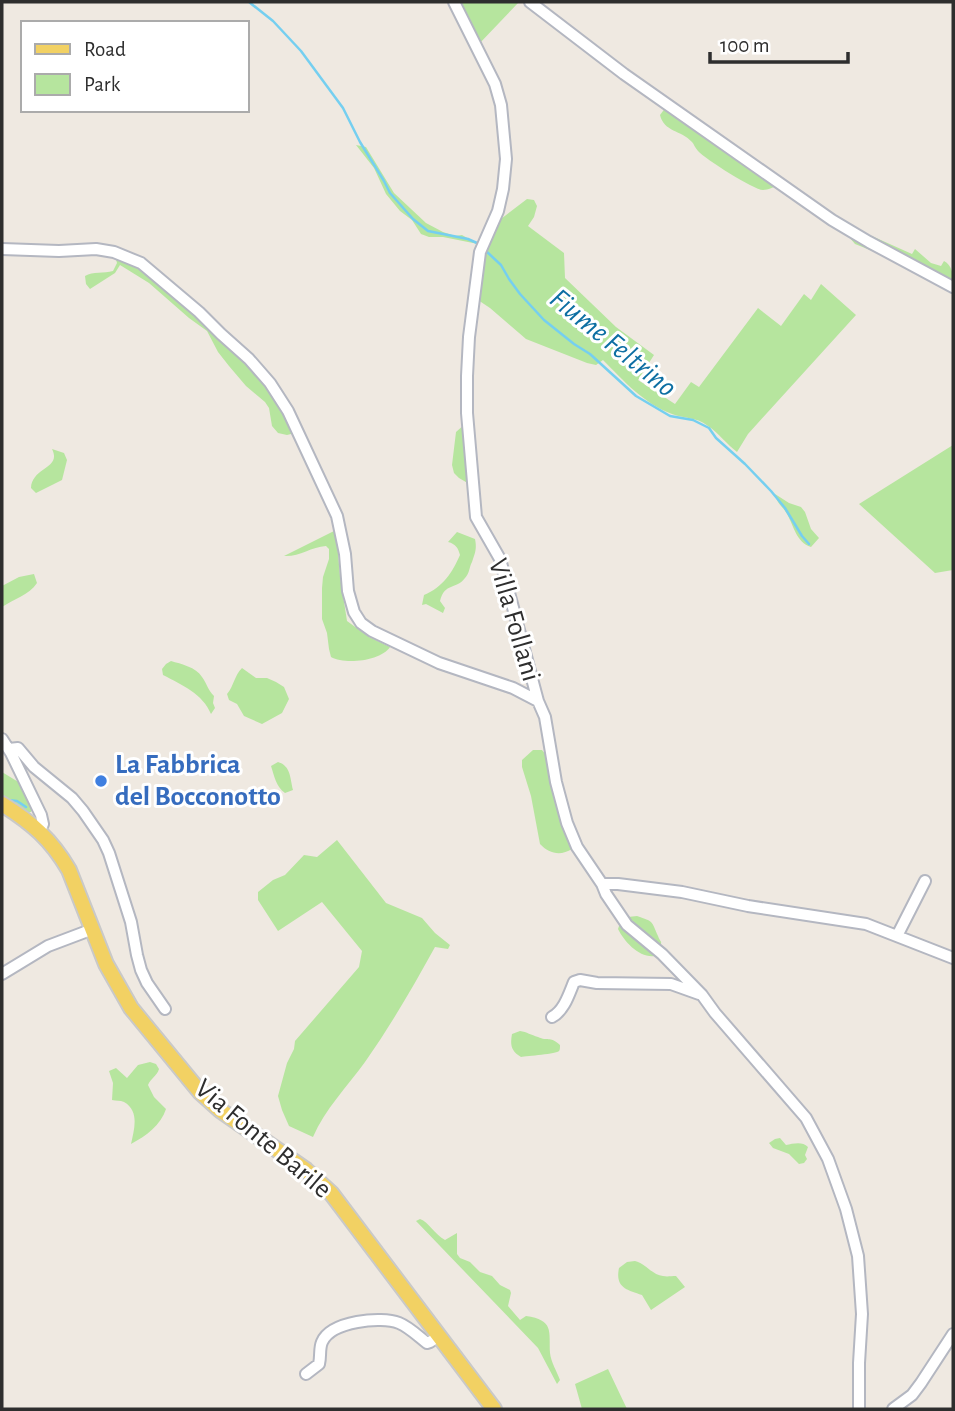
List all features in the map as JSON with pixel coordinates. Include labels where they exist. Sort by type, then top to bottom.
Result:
[{"type":"main road","name":"Via Fonte Barile","points":[[2,804],[40,831],[69,870],[106,964],[131,1009],[201,1092],[220,1110],[306,1170],[331,1193],[494,1409]]},
{"type":"street","name":"Villa Follani","points":[[454,2],[495,84],[501,105],[506,159],[498,211],[480,252],[469,337],[467,413],[476,517],[500,559],[538,701],[545,717],[556,782],[567,823],[577,847],[627,925],[662,954],[702,995],[806,1118],[828,1159],[846,1209],[858,1256],[862,1314],[859,1409]]},
{"type":"street","points":[[530,2],[624,74],[832,220],[953,287]]},
{"type":"street","points":[[2,249],[96,249],[114,252],[141,263],[189,303],[249,359],[270,383],[288,411],[337,516],[345,554],[348,591],[354,612],[361,623],[439,663],[513,688],[538,701]]},
{"type":"street","points":[[5,744],[41,814],[43,824],[40,831]]},
{"type":"street","points":[[5,744],[18,748],[34,767],[72,798],[103,840],[131,922],[141,970],[165,1009]]},
{"type":"street","points":[[897,936],[925,881]]},
{"type":"street","points":[[602,884],[682,892],[748,906],[866,924],[953,958]]},
{"type":"street","points":[[2,974],[48,946],[93,929]]},
{"type":"street","points":[[552,1017],[556,1016],[565,1003],[574,982],[580,980],[597,983],[671,984],[702,995]]},
{"type":"street","points":[[306,1374],[319,1364],[322,1340],[329,1332],[354,1322],[391,1321],[401,1324],[427,1343],[439,1336]]},
{"type":"street","points":[[893,1409],[912,1395],[953,1334]]},
{"type":"green space","points":[[456,2],[519,2],[478,45]]},
{"type":"green space","points":[[666,107],[778,185],[765,190],[758,189],[710,160],[698,151],[688,138],[665,125],[660,115]]},
{"type":"green space","points":[[356,145],[366,147],[394,193],[426,223],[455,236],[462,235],[478,244],[421,234],[412,220],[400,211],[386,194],[374,168]]},
{"type":"green space","points":[[527,199],[534,200],[537,206],[528,226],[564,253],[565,278],[616,327],[654,355],[638,380],[675,404],[691,382],[699,387],[758,308],[781,326],[804,294],[811,300],[821,284],[856,315],[748,434],[737,452],[703,423],[672,414],[652,404],[634,391],[603,360],[596,365],[587,363],[526,339],[475,298],[487,244],[497,222]]},
{"type":"green space","points":[[854,228],[912,254],[915,249],[931,263],[941,266],[944,261],[952,271],[953,293],[885,256],[855,244],[849,237]]},
{"type":"green space","points":[[115,256],[151,272],[222,339],[254,372],[295,433],[278,433],[272,426],[269,408],[265,402],[246,386],[229,366],[207,331],[149,283],[120,265],[115,273],[90,289],[85,276],[113,271],[117,263]]},
{"type":"green space","points":[[465,424],[471,485],[454,473],[452,465],[456,432]]},
{"type":"green space","points":[[953,445],[953,570],[935,573],[859,504]]},
{"type":"green space","points":[[52,449],[64,453],[67,460],[62,480],[36,493],[31,488],[33,481],[53,461]]},
{"type":"green space","points":[[775,494],[801,507],[805,512],[811,529],[819,538],[811,547],[799,538]]},
{"type":"green space","points":[[336,530],[347,621],[369,637],[390,647],[379,656],[345,661],[331,657],[322,619],[323,577],[329,549],[326,546],[284,556]]},
{"type":"green space","points":[[457,532],[475,539],[476,546],[467,576],[442,595],[440,601],[445,608],[443,613],[426,604],[422,605],[424,595],[442,584],[457,562],[460,555],[458,550],[448,542]]},
{"type":"green space","points":[[34,574],[37,583],[34,587],[2,607],[2,586],[19,577]]},
{"type":"green space","points":[[171,661],[192,668],[202,677],[214,696],[215,708],[211,714],[197,696],[163,675],[162,669]]},
{"type":"green space","points":[[242,668],[256,678],[267,678],[284,687],[289,699],[282,713],[262,724],[244,716],[237,704],[229,700],[227,694]]},
{"type":"green space","points":[[533,750],[542,750],[546,755],[572,849],[564,853],[551,852],[540,844],[531,796],[522,767],[522,760]]},
{"type":"green space","points":[[278,762],[288,769],[293,790],[285,793],[277,784],[271,766]]},
{"type":"green space","points":[[2,772],[20,783],[31,812],[24,812],[2,799]]},
{"type":"green space","points":[[337,840],[386,903],[422,918],[450,945],[448,949],[435,947],[384,1034],[330,1108],[313,1137],[289,1126],[278,1096],[295,1041],[359,967],[362,951],[322,902],[278,931],[258,900],[258,892],[273,880],[285,875],[304,855],[317,857]]},
{"type":"green space","points":[[637,916],[653,924],[661,948],[628,917]]},
{"type":"green space","points":[[621,920],[659,955],[640,953],[630,945],[618,929]]},
{"type":"green space","points":[[520,1031],[553,1040],[560,1045],[559,1051],[521,1057],[513,1050],[511,1041],[512,1034]]},
{"type":"green space","points":[[150,1062],[156,1064],[159,1069],[148,1085],[154,1097],[166,1109],[161,1120],[152,1129],[131,1144],[134,1116],[124,1102],[112,1100],[113,1083],[109,1071],[116,1068],[127,1078],[138,1065]]},
{"type":"green space","points":[[780,1138],[786,1145],[800,1143],[808,1147],[804,1163],[799,1164],[789,1154],[773,1148],[769,1143]]},
{"type":"green space","points":[[420,1219],[445,1240],[457,1233],[457,1254],[510,1290],[508,1306],[520,1320],[526,1316],[546,1324],[551,1356],[560,1380],[557,1384],[538,1348],[416,1221]]},
{"type":"green space","points":[[635,1261],[659,1275],[676,1276],[685,1287],[651,1310],[642,1295],[620,1284],[619,1268],[627,1262]]},
{"type":"green space","points":[[608,1369],[627,1409],[582,1409],[575,1384]]},
{"type":"waterway","name":"Fiume Feltrino","points":[[249,2],[273,21],[301,51],[343,108],[390,193],[413,219],[428,231],[477,243]]},
{"type":"waterway","name":"Fiume Feltrino","points":[[486,251],[501,265],[520,294],[544,320],[590,354],[636,396],[670,416],[693,420],[709,428],[771,491],[809,544]]},
{"type":"waterway","points":[[7,800],[17,801],[26,807]]},
{"type":"place","name":"La Fabbrica del Bocconotto","points":[[101,781]]}]
